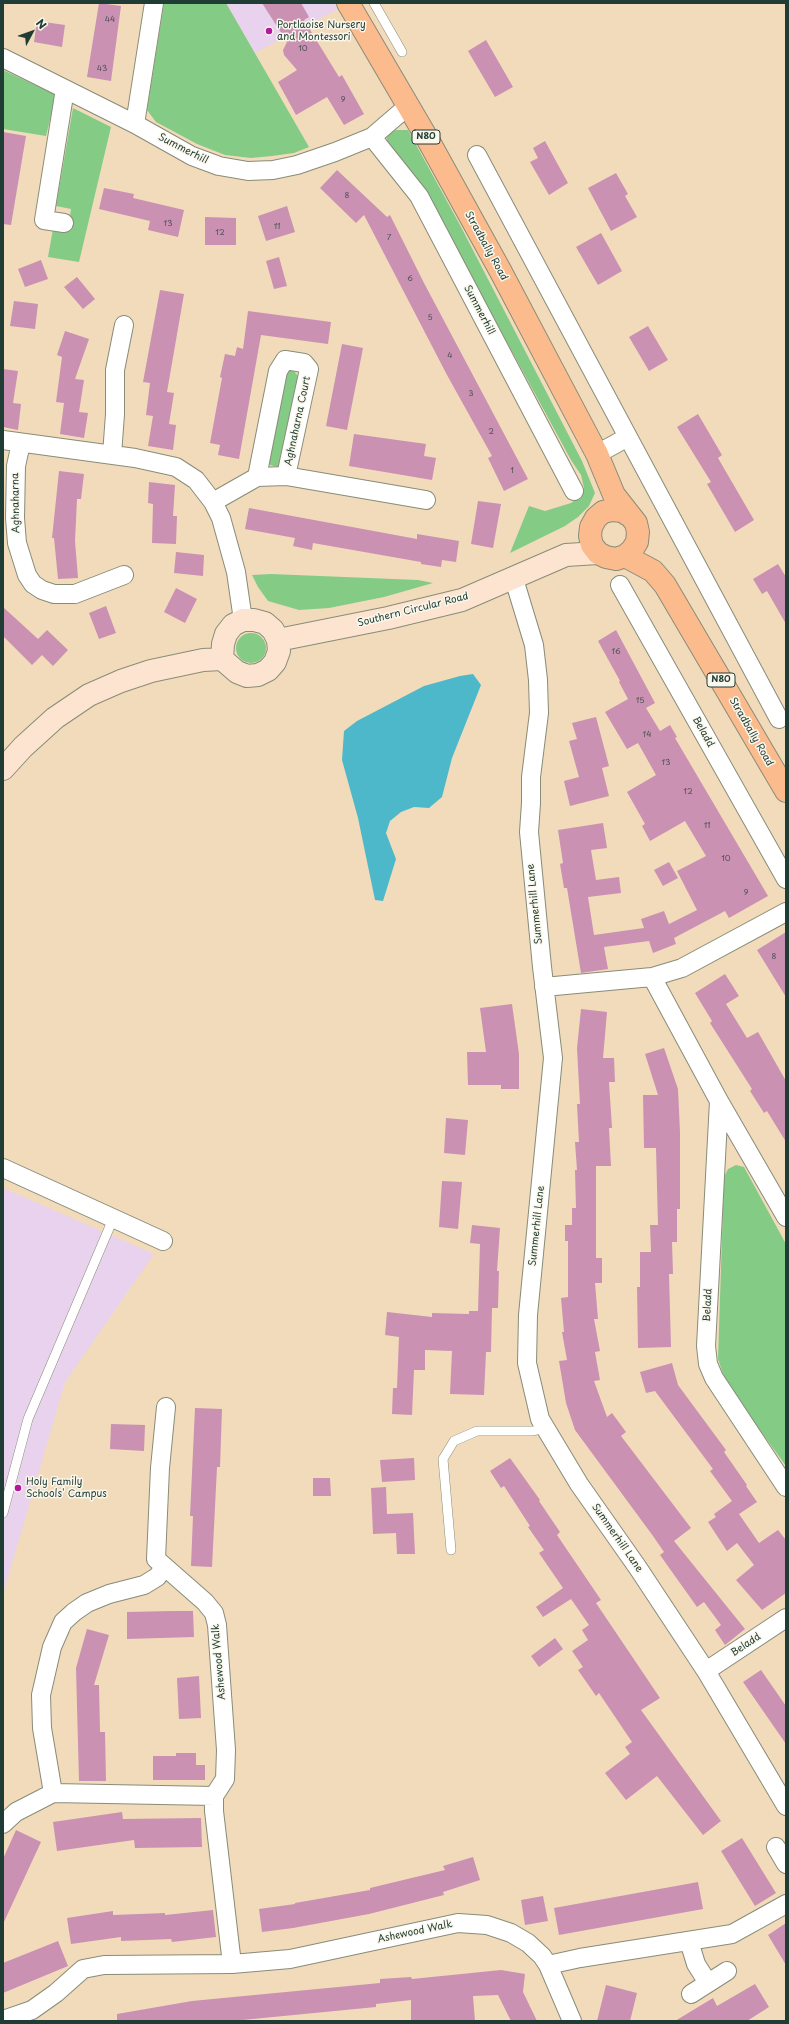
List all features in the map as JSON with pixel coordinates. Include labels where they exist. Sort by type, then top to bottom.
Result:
[{"type":"main road","name":"Stradbally Road","points":[[348,3],[408,106],[501,272],[597,454],[653,572],[665,585],[786,791]]},
{"type":"main road","points":[[624,513],[635,546],[625,556],[616,559],[606,557],[598,553],[592,545],[590,536],[591,526],[599,515],[624,513]]},
{"type":"main road","name":"Southern Circular Road","points":[[566,556],[591,526]]},
{"type":"main road","name":"Southern Circular Road","points":[[278,640],[388,618],[462,600],[566,556],[598,553]]},
{"type":"main road","name":"Stradbally Road","points":[[625,556],[653,572]]},
{"type":"main road","points":[[3,769],[23,747],[55,718],[89,695],[121,680],[151,671],[203,660],[222,659],[237,672],[247,676],[258,675],[268,670],[275,662],[279,651],[278,640],[273,630],[265,623],[254,620],[243,620],[233,626],[226,634],[223,644],[222,659]]},
{"type":"street","points":[[135,124],[154,3]]},
{"type":"street","name":"Summerhill","points":[[3,58],[135,124],[192,156],[219,166],[248,171],[273,170],[318,159],[372,137],[408,106]]},
{"type":"street","points":[[64,89],[44,220],[64,223]]},
{"type":"street","name":"Summerhill","points":[[372,137],[419,196],[574,491]]},
{"type":"street","points":[[477,155],[779,719]]},
{"type":"street","points":[[112,455],[115,414],[115,370],[124,325]]},
{"type":"street","name":"Aghnaharna Court","points":[[258,477],[278,371],[285,360],[304,363],[309,369],[286,476]]},
{"type":"street","points":[[597,454],[628,437]]},
{"type":"street","points":[[3,440],[134,458],[176,467],[196,480],[213,502],[221,518],[236,572],[243,620]]},
{"type":"street","name":"Aghnaharna","points":[[22,443],[16,466],[17,536],[21,559],[27,575],[33,584],[42,590],[54,594],[75,594],[124,575]]},
{"type":"street","name":"Aghnaharna Court","points":[[213,502],[258,477],[286,476],[426,500]]},
{"type":"street","name":"Summerhill Lane","points":[[514,579],[534,645],[538,680],[539,713],[531,777],[529,832],[544,987],[553,1058],[528,1315],[527,1363],[540,1419],[545,1428],[579,1484],[638,1568],[706,1671],[786,1806]]},
{"type":"street","name":"Beladd","points":[[620,585],[786,879]]},
{"type":"street","points":[[544,987],[652,977],[682,968],[786,912]]},
{"type":"street","points":[[652,977],[719,1100],[786,1217]]},
{"type":"street","name":"Beladd","points":[[719,1100],[706,1346],[708,1364],[714,1378],[786,1487]]},
{"type":"street","points":[[3,1168],[163,1241]]},
{"type":"street","name":"Ashewood Walk","points":[[166,1407],[160,1468],[155,1545],[156,1559],[164,1568],[205,1602],[214,1613],[226,1750],[225,1779],[214,1796]]},
{"type":"street","points":[[53,1793],[42,1728],[42,1694],[52,1647],[64,1622],[74,1612],[87,1603],[109,1594],[144,1585],[157,1577],[164,1568]]},
{"type":"street","name":"Beladd","points":[[706,1671],[786,1618]]},
{"type":"street","points":[[3,1824],[16,1812],[53,1793],[214,1796],[232,1964]]},
{"type":"street","points":[[776,1847],[786,1864]]},
{"type":"street","points":[[548,1965],[580,1958],[732,1934],[786,1904]]},
{"type":"street","name":"Ashewood Walk","points":[[3,2020],[32,2010],[56,1993],[83,1969],[104,1965],[232,1964],[297,1958],[458,1923],[480,1924],[511,1934],[528,1943],[542,1956],[548,1965],[572,2021]]},
{"type":"street","points":[[689,1941],[694,1959],[708,1983]]},
{"type":"street","points":[[691,1994],[727,1971]]},
{"type":"lane","points":[[374,3],[402,52]]},
{"type":"lane","points":[[3,1513],[28,1419],[112,1219]]},
{"type":"lane","points":[[451,1550],[443,1459],[454,1441],[477,1431],[533,1431],[545,1428]]},
{"type":"shaded area","name":"Portlaoise Nursery and Montessori","points":[[226,3],[334,3],[338,9],[255,53]]},
{"type":"shaded area","name":"Holy Family Schools' Campus","points":[[3,1188],[154,1254],[65,1382],[3,1594]]},
{"type":"green space","points":[[164,3],[226,3],[309,147],[294,153],[251,158],[225,155],[197,144],[156,122],[147,110]]},
{"type":"green space","points":[[3,70],[56,95],[46,136],[3,129]]},
{"type":"green space","points":[[73,108],[111,127],[79,262],[48,257],[53,229],[68,231],[71,209],[56,206]]},
{"type":"green space","points":[[396,130],[408,130],[460,225],[582,461],[595,493],[589,506],[578,517],[565,526],[510,553],[529,506],[545,511],[571,503],[581,496],[584,488],[581,475],[571,460],[421,184],[386,145],[387,137],[390,133]]},
{"type":"green space","points":[[287,370],[294,371],[298,376],[283,464],[278,468],[268,464]]},
{"type":"green space","points":[[271,574],[418,580],[433,583],[384,597],[329,608],[299,610],[268,601],[252,575]]},
{"type":"green space","points":[[251,633],[262,637],[266,648],[262,659],[251,663],[240,659],[236,648],[240,637]]},
{"type":"green space","points":[[736,1165],[744,1167],[786,1244],[786,1466],[727,1385],[718,1359],[724,1177],[728,1169]]},
{"type":"water","points":[[473,674],[481,685],[452,758],[442,797],[429,808],[414,807],[401,812],[390,821],[386,833],[396,859],[383,901],[375,900],[358,818],[342,760],[344,731],[357,721],[424,686]]},
{"type":"building","points":[[99,3],[121,6],[111,81],[87,77]]},
{"type":"building","points":[[262,3],[301,3],[309,17],[304,20],[339,77],[342,75],[364,114],[344,125],[327,97],[296,115],[278,82],[297,70],[284,55],[283,50],[287,42]]},
{"type":"building","points":[[37,21],[65,25],[62,47],[34,42]]},
{"type":"building","points":[[486,40],[513,87],[495,97],[468,51]]},
{"type":"building","points":[[3,132],[26,136],[11,225],[3,224]]},
{"type":"building","points":[[545,141],[568,183],[549,195],[530,162],[538,158],[533,148]]},
{"type":"building","points":[[337,170],[387,217],[390,215],[424,283],[528,479],[504,491],[488,458],[492,456],[447,375],[364,215],[356,223],[320,188]]},
{"type":"building","points":[[616,173],[628,194],[625,196],[637,217],[611,231],[588,188]]},
{"type":"building","points":[[104,188],[134,194],[133,198],[184,210],[178,237],[148,230],[150,221],[99,209]]},
{"type":"building","points":[[287,206],[295,232],[266,241],[258,216]]},
{"type":"building","points":[[205,217],[236,218],[236,245],[205,245]]},
{"type":"building","points":[[601,233],[622,271],[598,285],[576,247]]},
{"type":"building","points":[[279,257],[287,286],[274,289],[266,261]]},
{"type":"building","points":[[41,260],[48,279],[25,287],[18,269]]},
{"type":"building","points":[[77,277],[95,299],[83,309],[64,287]]},
{"type":"building","points":[[160,290],[184,294],[167,392],[174,393],[169,424],[176,425],[173,450],[148,446],[153,416],[146,415],[150,383],[143,382]]},
{"type":"building","points":[[14,301],[38,304],[35,329],[10,326]]},
{"type":"building","points":[[248,311],[331,322],[328,344],[261,335],[239,459],[218,455],[220,445],[210,443],[225,354],[235,356],[237,347],[243,349]]},
{"type":"building","points":[[648,326],[668,360],[649,371],[629,337]]},
{"type":"building","points":[[65,331],[89,339],[75,379],[84,380],[79,412],[88,413],[84,438],[60,434],[64,403],[56,402],[62,357],[57,355]]},
{"type":"building","points":[[342,344],[363,348],[347,430],[326,426]]},
{"type":"building","points":[[3,369],[18,371],[13,403],[21,404],[18,430],[3,427]]},
{"type":"building","points":[[698,414],[722,455],[718,458],[754,520],[735,532],[707,484],[711,482],[677,427]]},
{"type":"building","points":[[354,434],[426,444],[424,456],[436,458],[432,480],[349,466]]},
{"type":"building","points":[[59,471],[84,474],[81,499],[77,499],[75,541],[78,578],[58,579],[54,538],[52,538]]},
{"type":"building","points":[[149,482],[175,485],[173,516],[177,516],[176,544],[152,543],[153,504],[148,503]]},
{"type":"building","points":[[478,501],[501,504],[493,548],[471,544]]},
{"type":"building","points":[[249,508],[417,539],[417,534],[459,541],[456,562],[442,560],[441,567],[421,564],[421,562],[313,543],[312,550],[293,546],[295,538],[245,529]]},
{"type":"building","points":[[176,552],[204,555],[203,576],[174,573]]},
{"type":"building","points":[[778,564],[786,577],[786,624],[767,591],[762,594],[753,579]]},
{"type":"building","points":[[176,588],[197,599],[185,623],[164,612]]},
{"type":"building","points":[[106,606],[116,633],[99,639],[89,613]]},
{"type":"building","points":[[3,607],[38,639],[47,630],[68,650],[53,666],[42,655],[32,665],[3,636]]},
{"type":"building","points":[[616,630],[655,703],[646,708],[660,731],[670,725],[677,737],[675,738],[768,896],[729,918],[725,911],[674,938],[676,944],[653,953],[649,941],[604,947],[608,969],[581,973],[567,888],[564,888],[560,864],[563,863],[558,830],[603,823],[607,848],[591,850],[596,880],[619,877],[621,893],[588,897],[594,935],[644,928],[641,919],[664,911],[669,924],[697,910],[677,871],[706,856],[685,821],[650,841],[642,826],[645,824],[627,792],[656,775],[638,743],[627,749],[605,712],[628,699],[598,641]]},
{"type":"building","points":[[596,717],[609,766],[602,768],[609,796],[570,806],[564,781],[579,777],[569,741],[577,739],[572,723]]},
{"type":"building","points":[[669,862],[678,878],[663,886],[654,870]]},
{"type":"building","points":[[786,932],[786,997],[757,950]]},
{"type":"building","points":[[725,974],[739,996],[726,1004],[747,1038],[758,1032],[786,1081],[786,1142],[767,1111],[764,1113],[750,1091],[752,1089],[710,1023],[712,1021],[695,993]]},
{"type":"building","points":[[512,1004],[519,1054],[519,1089],[501,1089],[501,1085],[468,1085],[467,1052],[486,1052],[480,1008]]},
{"type":"building","points":[[581,1009],[607,1012],[603,1058],[614,1058],[615,1082],[609,1082],[612,1128],[609,1128],[611,1166],[596,1166],[596,1258],[602,1258],[602,1283],[595,1283],[598,1319],[594,1319],[600,1351],[595,1352],[600,1380],[594,1381],[607,1417],[612,1413],[626,1432],[621,1436],[691,1528],[674,1541],[745,1629],[725,1645],[715,1630],[721,1625],[704,1602],[697,1607],[660,1555],[664,1552],[575,1430],[566,1403],[559,1361],[567,1360],[562,1332],[564,1332],[561,1298],[568,1297],[568,1241],[565,1241],[565,1225],[572,1225],[572,1208],[576,1208],[575,1170],[577,1170],[575,1142],[579,1142],[577,1104],[580,1104],[577,1048]]},
{"type":"building","points":[[664,1048],[678,1089],[680,1132],[680,1209],[677,1209],[677,1242],[672,1242],[673,1274],[669,1274],[671,1347],[638,1348],[637,1287],[640,1287],[640,1252],[651,1252],[650,1225],[658,1225],[656,1148],[644,1148],[643,1095],[658,1095],[645,1054]]},
{"type":"building","points":[[446,1118],[468,1120],[465,1155],[444,1153]]},
{"type":"building","points":[[442,1181],[462,1182],[458,1229],[439,1227]]},
{"type":"building","points":[[472,1225],[500,1228],[497,1271],[499,1271],[498,1308],[492,1308],[491,1352],[486,1352],[484,1395],[450,1394],[452,1351],[425,1350],[425,1370],[414,1370],[412,1415],[392,1414],[393,1388],[397,1388],[399,1337],[385,1335],[387,1312],[432,1317],[432,1313],[469,1314],[469,1311],[478,1311],[480,1244],[470,1243]]},
{"type":"building","points":[[672,1363],[678,1385],[726,1450],[724,1452],[757,1502],[739,1514],[759,1543],[778,1530],[786,1540],[786,1593],[762,1610],[736,1580],[754,1565],[737,1543],[727,1551],[708,1522],[716,1517],[714,1514],[732,1501],[710,1471],[713,1469],[655,1391],[646,1393],[640,1372]]},
{"type":"building","points":[[195,1408],[222,1409],[220,1467],[217,1467],[212,1567],[191,1566],[193,1516],[190,1516]]},
{"type":"building","points":[[111,1424],[145,1425],[144,1451],[110,1449]]},
{"type":"building","points":[[414,1458],[415,1480],[382,1482],[380,1460]]},
{"type":"building","points":[[510,1458],[540,1500],[539,1501],[560,1532],[557,1535],[601,1600],[596,1603],[660,1698],[641,1710],[721,1821],[703,1835],[657,1776],[626,1800],[605,1773],[630,1754],[625,1747],[632,1742],[599,1693],[596,1696],[578,1670],[583,1667],[572,1651],[588,1640],[582,1630],[589,1625],[571,1599],[543,1617],[536,1607],[563,1588],[539,1553],[544,1550],[528,1527],[530,1526],[504,1486],[501,1488],[490,1471]]},
{"type":"building","points":[[313,1478],[330,1478],[331,1496],[313,1496]]},
{"type":"building","points":[[386,1487],[387,1514],[413,1513],[415,1554],[397,1554],[396,1533],[373,1534],[371,1488]]},
{"type":"building","points":[[193,1611],[194,1637],[127,1639],[127,1612]]},
{"type":"building","points":[[87,1629],[109,1635],[94,1685],[99,1685],[100,1732],[105,1732],[106,1781],[79,1781],[76,1668]]},
{"type":"building","points":[[555,1638],[563,1649],[539,1667],[531,1656]]},
{"type":"building","points":[[761,1670],[786,1706],[786,1744],[743,1682]]},
{"type":"building","points":[[199,1676],[201,1718],[179,1719],[177,1678]]},
{"type":"building","points":[[176,1753],[196,1753],[196,1765],[205,1765],[205,1780],[153,1780],[153,1756],[176,1756]]},
{"type":"building","points":[[122,1812],[123,1819],[201,1818],[202,1847],[135,1848],[134,1840],[57,1851],[53,1822]]},
{"type":"building","points":[[16,1830],[41,1842],[3,1924],[3,1859]]},
{"type":"building","points":[[742,1838],[776,1893],[755,1906],[721,1851]]},
{"type":"building","points":[[473,1857],[480,1880],[443,1892],[444,1895],[369,1914],[262,1932],[259,1909],[370,1890],[370,1888],[445,1870],[443,1866]]},
{"type":"building","points":[[698,1882],[703,1909],[559,1935],[554,1908]]},
{"type":"building","points":[[543,1896],[548,1921],[525,1925],[521,1900]]},
{"type":"building","points":[[213,1910],[216,1937],[172,1942],[171,1939],[121,1941],[121,1937],[71,1944],[67,1918],[113,1911],[113,1915],[165,1913],[165,1915]]},
{"type":"building","points":[[786,1923],[786,1965],[768,1935]]},
{"type":"building","points":[[58,1941],[68,1966],[3,1993],[3,1963]]},
{"type":"building","points":[[501,1970],[525,1974],[523,1992],[537,2021],[511,2021],[498,1995],[473,1996],[475,2021],[411,2021],[411,2000],[376,2004],[376,2007],[232,2021],[117,2021],[117,2014],[192,2001],[380,1983],[380,1979],[411,1977],[412,1979]]},
{"type":"building","points":[[755,1984],[769,2007],[747,2021],[675,2021],[713,1998],[717,2006]]},
{"type":"building","points":[[606,1985],[637,1993],[630,2021],[597,2021]]},
{"type":"place","name":"Portlaoise Nursery and Montessori","points":[[269,31]]},
{"type":"place","name":"Holy Family Schools' Campus","points":[[18,1488]]}]
